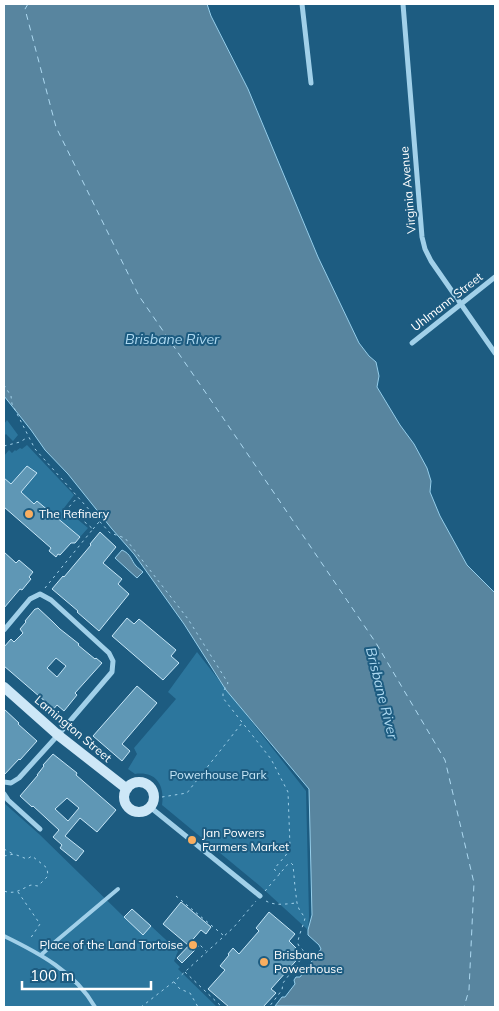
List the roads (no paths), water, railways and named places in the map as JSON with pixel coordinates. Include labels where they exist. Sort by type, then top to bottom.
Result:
[{"type":"street","points":[[302,4],[311,83]]},
{"type":"street","points":[[398,4],[403,4]]},
{"type":"street","name":"Virginia Avenue","points":[[403,4],[422,237],[425,249],[495,352]]},
{"type":"street","name":"Uhlmann Street","points":[[412,342],[495,277]]},
{"type":"street","points":[[4,630],[30,599],[40,594],[51,600],[109,653],[113,661],[112,672],[58,735],[19,778],[11,783],[4,782],[4,792],[8,800],[40,829]]},
{"type":"street","name":"Lamington Street","points":[[4,687],[58,735],[126,789]]},
{"type":"street","points":[[139,782],[148,785],[154,793],[150,807],[141,811],[132,810],[125,802],[126,789],[130,785],[139,782]]},
{"type":"street","points":[[150,807],[260,896]]},
{"type":"lane","points":[[41,956],[118,889]]},
{"type":"lane","points":[[4,936],[55,964],[82,990],[95,1007]]},
{"type":"water","name":"Brisbane River","points":[[4,4],[207,4],[211,16],[248,89],[318,257],[359,343],[376,362],[379,376],[377,387],[414,444],[427,468],[431,481],[430,492],[440,516],[467,565],[495,593],[495,1007],[275,1006],[282,997],[285,997],[295,984],[294,980],[296,977],[300,977],[321,949],[308,935],[312,915],[309,789],[226,690],[184,624],[134,554],[68,474],[45,450],[4,396]]},
{"type":"water","points":[[122,550],[127,553],[143,572],[137,578],[115,558]]},
{"type":"place","name":"The Refinery","points":[[29,514]]},
{"type":"place","name":"Jan Powers Farmers Market","points":[[192,840]]},
{"type":"place","name":"Place of the Land Tortoise","points":[[193,945]]},
{"type":"place","name":"Brisbane Powerhouse","points":[[264,962]]},
{"type":"park label","name":"Powerhouse Park","points":[[218,775]]}]
